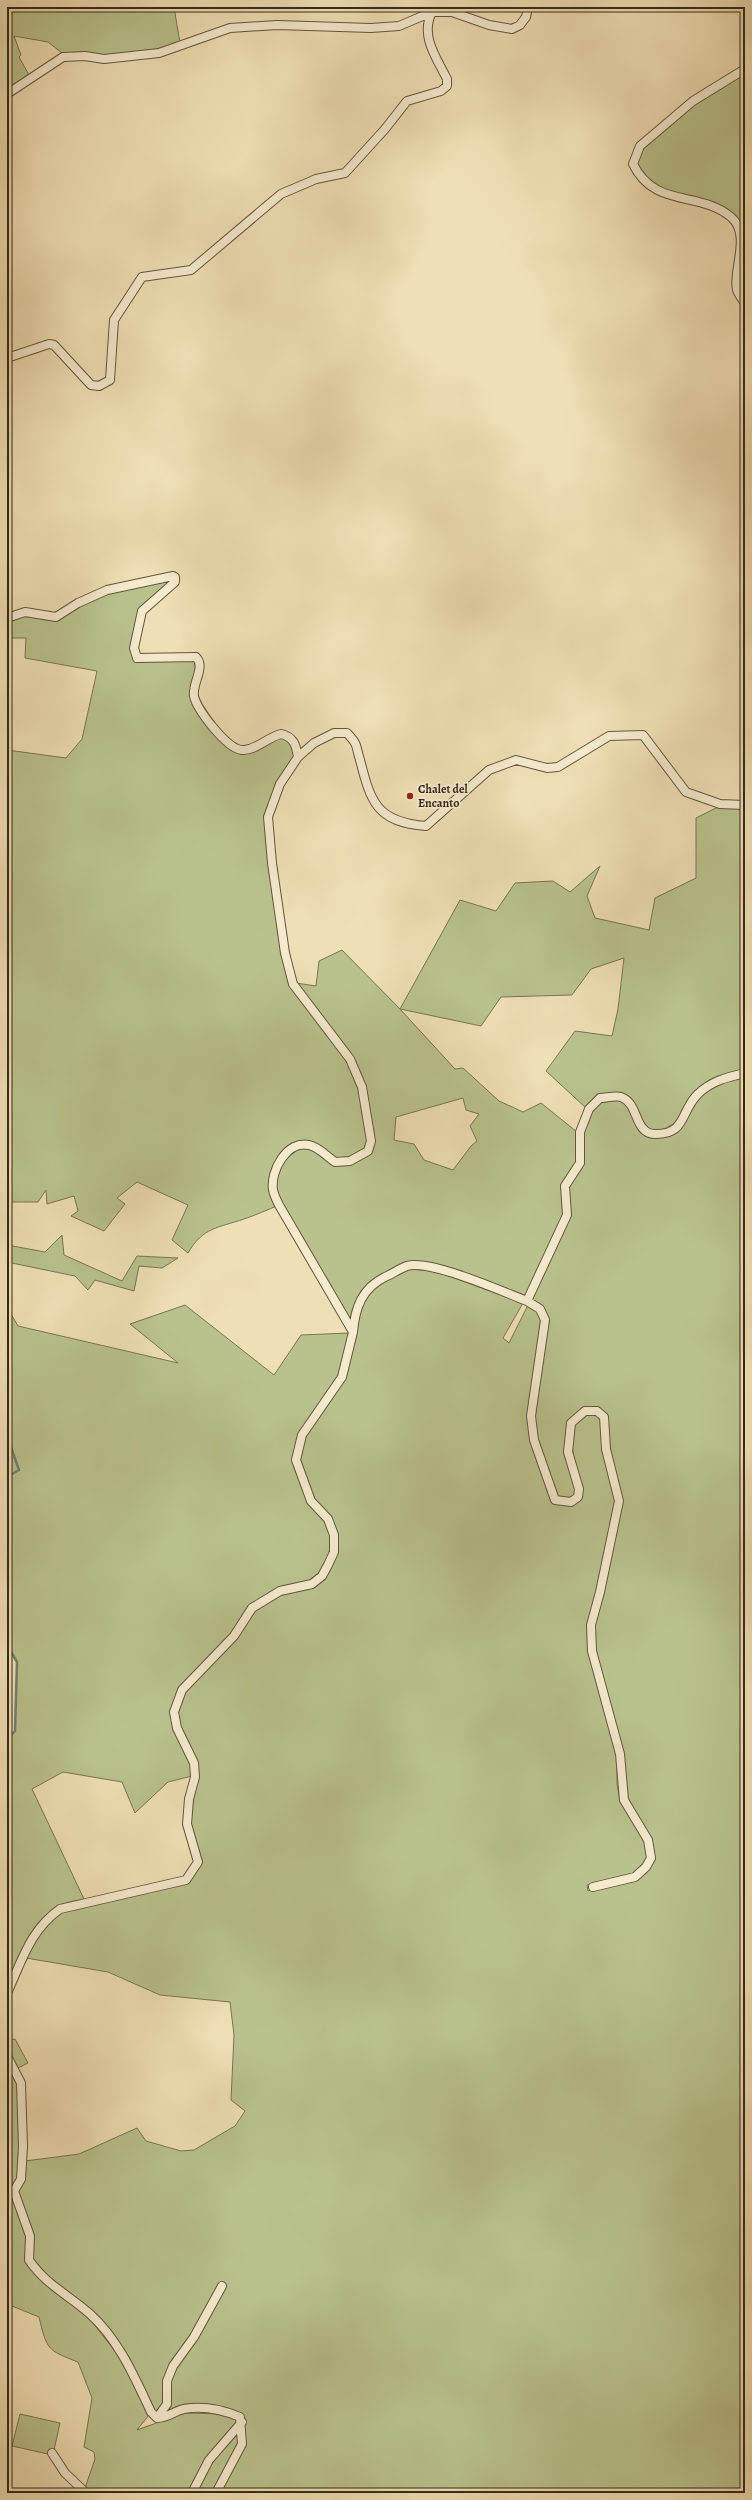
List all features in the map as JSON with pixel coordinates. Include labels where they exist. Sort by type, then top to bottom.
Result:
[{"type":"street","points":[[7,94],[63,56],[86,56],[104,59],[159,53],[230,28],[277,25],[371,28],[399,26],[432,12],[452,12],[489,25],[512,29],[520,25],[526,18],[528,7]]},
{"type":"street","points":[[7,358],[49,344],[54,345],[91,385],[99,386],[110,380],[114,320],[142,277],[191,270],[281,194],[316,179],[345,173],[385,129],[407,101],[441,91],[447,86],[447,79],[428,39],[427,22],[432,12]]},
{"type":"street","points":[[745,69],[693,101],[640,146],[633,164],[640,178],[652,189],[713,207],[730,217],[738,225],[741,252],[737,290],[745,303]]},
{"type":"street","points":[[7,618],[25,612],[56,617],[78,603],[107,590],[172,576],[175,577],[175,582],[142,611],[134,648],[137,658],[196,658],[200,666],[194,688],[194,697],[210,722],[227,744],[235,749],[249,750],[281,734],[289,736],[294,742],[298,757]]},
{"type":"street","points":[[353,1332],[279,1205],[273,1190],[278,1165],[290,1149],[300,1144],[310,1145],[335,1162],[350,1161],[368,1151],[371,1141],[362,1087],[350,1059],[293,984],[285,953],[272,863],[268,817],[280,784],[298,757],[314,743],[334,733],[347,733],[358,744],[359,757],[370,796],[380,810],[404,824],[426,826],[489,770],[516,760],[547,768],[558,767],[609,736],[643,735],[686,792],[720,804],[745,805]]},
{"type":"street","points":[[527,1301],[567,1215],[565,1186],[580,1163],[580,1132],[589,1109],[600,1098],[620,1097],[631,1102],[645,1131],[652,1134],[662,1133],[675,1129],[682,1123],[689,1104],[699,1093],[721,1078],[745,1072]]},
{"type":"street","points":[[7,1993],[32,1936],[45,1920],[60,1909],[186,1880],[194,1870],[198,1862],[187,1824],[189,1799],[195,1777],[194,1763],[177,1728],[174,1712],[182,1690],[234,1636],[252,1608],[280,1591],[312,1584],[322,1576],[328,1565],[334,1552],[334,1535],[328,1519],[311,1500],[296,1460],[302,1435],[342,1377],[353,1332],[354,1313],[362,1296],[378,1281],[408,1266],[436,1268],[527,1301],[540,1309],[546,1320],[530,1416],[534,1440],[554,1500],[571,1502],[578,1497],[578,1489],[568,1452],[572,1423],[585,1411],[597,1411],[604,1417],[606,1449],[619,1501],[600,1592],[591,1625],[592,1651],[620,1754],[621,1784],[624,1800],[648,1840],[651,1858],[646,1867],[635,1876],[593,1887]]},
{"type":"street","points":[[7,2056],[21,2082],[23,2147],[21,2178],[11,2192],[30,2236],[29,2260],[36,2270],[55,2288],[92,2316],[126,2358],[151,2412],[157,2418]]},
{"type":"street","points":[[157,2418],[167,2404],[167,2381],[172,2366],[194,2337],[222,2286]]},
{"type":"street","points":[[157,2418],[169,2416],[183,2409],[224,2411],[240,2417],[242,2422],[242,2444],[216,2493]]},
{"type":"street","points":[[192,2493],[210,2460],[242,2422]]},
{"type":"street","points":[[52,2453],[65,2473],[86,2493]]},
{"type":"green space","points":[[7,7],[174,7],[180,43],[133,54],[100,56],[62,53],[48,42],[14,36],[21,55],[19,57],[29,75],[7,89]]},
{"type":"green space","points":[[745,74],[745,297],[741,290],[744,238],[733,215],[654,186],[643,177],[636,164],[643,148],[696,103]]},
{"type":"green space","points":[[171,580],[144,604],[131,648],[135,661],[194,661],[195,674],[191,687],[193,703],[212,731],[235,752],[247,754],[262,748],[281,737],[292,744],[295,756],[265,817],[290,985],[347,1061],[359,1088],[368,1141],[365,1149],[346,1158],[336,1157],[311,1145],[304,1145],[290,1149],[274,1176],[279,1205],[205,1233],[199,1238],[188,1253],[172,1240],[188,1205],[137,1182],[117,1198],[125,1204],[104,1231],[71,1216],[78,1211],[74,1196],[47,1204],[46,1190],[38,1202],[7,1202],[7,750],[66,758],[82,739],[97,671],[25,658],[26,638],[7,638],[7,622],[21,616],[57,620],[80,606],[108,593]]},
{"type":"green space","points":[[718,807],[745,808],[745,1069],[722,1076],[704,1085],[696,1091],[690,1099],[679,1121],[662,1130],[652,1131],[643,1123],[633,1100],[622,1093],[586,1108],[546,1071],[575,1031],[612,1036],[618,1009],[624,958],[591,969],[572,995],[501,997],[481,1026],[400,1009],[460,900],[496,911],[515,883],[553,881],[570,892],[600,866],[587,896],[595,918],[649,930],[655,898],[696,878],[696,818]]},
{"type":"green space","points":[[342,950],[400,1009],[455,1069],[463,1068],[499,1101],[523,1112],[541,1103],[577,1132],[577,1162],[561,1185],[563,1216],[525,1297],[408,1263],[388,1272],[370,1284],[363,1291],[352,1310],[350,1321],[282,1204],[276,1189],[277,1175],[284,1161],[294,1150],[301,1148],[312,1149],[329,1163],[342,1165],[354,1162],[371,1153],[374,1141],[365,1086],[296,983],[316,986],[319,961]],"holes":[[[463,1098],[466,1110],[479,1114],[470,1126],[477,1141],[471,1146],[453,1170],[424,1160],[414,1144],[394,1140],[396,1117]]]},
{"type":"green space","points":[[745,1076],[745,2493],[220,2493],[245,2445],[242,2415],[225,2407],[182,2406],[164,2414],[170,2405],[170,2381],[175,2368],[197,2338],[221,2294],[215,2291],[191,2335],[170,2364],[164,2379],[164,2403],[156,2413],[129,2357],[94,2313],[57,2286],[33,2259],[34,2235],[18,2192],[24,2179],[25,2161],[79,2154],[137,2128],[146,2141],[181,2151],[194,2150],[235,2126],[245,2111],[231,2100],[234,2035],[230,2002],[160,1995],[108,1972],[26,1958],[40,1932],[61,1912],[187,1883],[201,1862],[191,1823],[193,1799],[198,1777],[198,1763],[180,1727],[178,1712],[185,1692],[236,1639],[254,1611],[281,1594],[313,1587],[325,1578],[331,1567],[337,1552],[337,1534],[330,1517],[314,1499],[300,1460],[305,1436],[345,1378],[356,1333],[357,1313],[364,1298],[380,1283],[409,1269],[435,1271],[523,1303],[503,1338],[509,1343],[528,1305],[538,1311],[542,1321],[527,1416],[531,1440],[552,1502],[572,1506],[581,1499],[572,1436],[575,1425],[582,1417],[595,1414],[601,1419],[603,1449],[616,1501],[597,1591],[588,1624],[589,1651],[617,1754],[617,1784],[620,1801],[645,1841],[648,1857],[643,1865],[634,1874],[587,1885],[588,1891],[636,1880],[649,1870],[654,1858],[652,1839],[627,1799],[623,1753],[595,1650],[594,1625],[604,1592],[622,1501],[610,1448],[608,1416],[598,1408],[584,1408],[569,1422],[564,1452],[575,1489],[574,1495],[570,1499],[557,1497],[537,1439],[534,1416],[549,1319],[543,1307],[532,1300],[570,1217],[568,1187],[583,1164],[584,1132],[592,1111],[601,1101],[619,1100],[625,1103],[629,1107],[641,1131],[652,1138],[660,1137],[675,1131],[685,1123],[695,1101],[706,1091],[722,1083]]},
{"type":"green space","points":[[62,1235],[64,1255],[122,1281],[137,1256],[178,1258],[162,1268],[139,1266],[134,1291],[95,1280],[88,1290],[75,1276],[7,1262],[7,1245],[45,1252]]},
{"type":"green space","points":[[185,1305],[274,1375],[301,1335],[349,1333],[340,1376],[299,1433],[293,1460],[331,1535],[331,1551],[319,1574],[310,1581],[279,1588],[250,1606],[231,1634],[211,1656],[171,1712],[191,1764],[192,1776],[168,1782],[135,1813],[122,1782],[63,1772],[32,1789],[84,1899],[60,1905],[39,1922],[26,1941],[7,1984],[7,1740],[15,1731],[17,1662],[7,1645],[7,1307],[18,1326],[178,1363],[130,1324]]},
{"type":"green space","points":[[7,2037],[10,2040],[15,2039],[28,2063],[18,2068],[7,2050]]},
{"type":"green space","points":[[7,2062],[18,2083],[20,2146],[18,2177],[12,2188],[7,2182]]},
{"type":"green space","points":[[7,2195],[12,2195],[27,2237],[26,2261],[33,2272],[52,2290],[89,2318],[122,2360],[149,2415],[137,2430],[184,2413],[224,2414],[237,2420],[238,2422],[188,2493],[90,2493],[85,2488],[95,2459],[94,2452],[84,2447],[92,2398],[78,2362],[60,2355],[50,2347],[44,2336],[39,2317],[12,2306],[9,2328],[7,2330]]},
{"type":"green space","points":[[20,2414],[60,2423],[54,2450],[48,2454],[12,2446]]},
{"type":"green space","points":[[239,2431],[239,2444],[212,2493],[196,2493],[212,2461]]},
{"type":"waterway","points":[[7,1357],[10,1362],[7,1365]]},
{"type":"waterway","points":[[7,1436],[19,1470],[7,1477]]},
{"type":"waterway","points":[[7,1645],[17,1662],[15,1731],[7,1740]]},
{"type":"waterway","points":[[7,2182],[12,2188]]},
{"type":"place","name":"Chalet del Encanto","points":[[410,796]]}]
